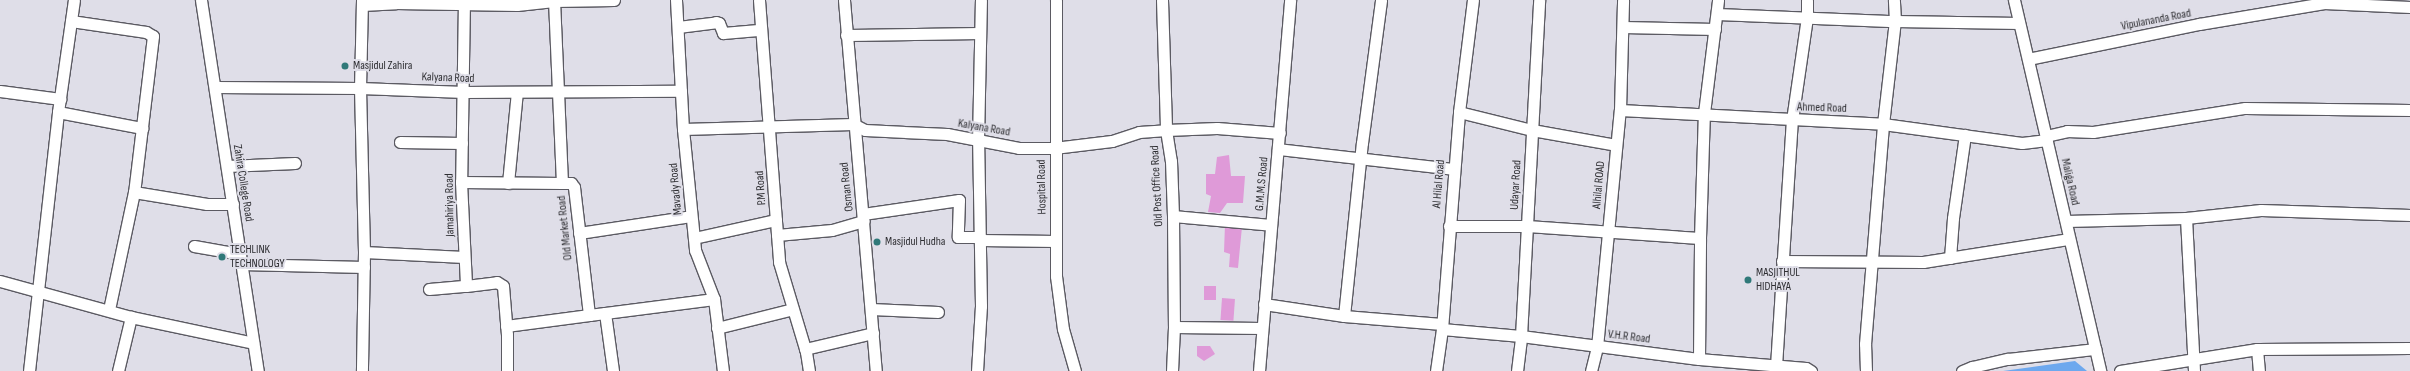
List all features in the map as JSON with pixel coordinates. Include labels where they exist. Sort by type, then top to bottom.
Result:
[{"type":"street","points":[[29,371],[58,112],[74,0]]},
{"type":"street","name":"Zahira College Road","points":[[201,0],[258,371]]},
{"type":"street","points":[[362,371],[364,252],[360,88],[362,3],[464,2],[517,5],[554,0],[614,0]]},
{"type":"street","name":"Old Market Road","points":[[554,0],[562,183],[571,183],[574,187],[589,315]]},
{"type":"street","name":"Mavady Road","points":[[676,0],[683,129],[695,250],[714,299],[722,371]]},
{"type":"street","name":"P.M Road","points":[[759,0],[770,126],[779,262],[805,349],[809,371]]},
{"type":"street","name":"Osman Road","points":[[844,0],[853,124],[863,218],[876,371]]},
{"type":"street","points":[[976,371],[981,306],[978,141],[981,0]]},
{"type":"street","name":"Hospital Road","points":[[1056,0],[1054,148],[1056,276],[1063,329],[1075,371]]},
{"type":"street","name":"Old Post Office Road","points":[[1162,0],[1166,130],[1171,161],[1173,216],[1174,327],[1172,371]]},
{"type":"street","name":"G.M.M.S Road","points":[[1259,371],[1290,0]]},
{"type":"street","points":[[1344,316],[1360,159],[1381,0]]},
{"type":"street","name":"Al Hilal Road","points":[[1436,371],[1442,327],[1459,112],[1473,0]]},
{"type":"street","name":"Udayar Road","points":[[1517,371],[1521,336],[1539,0]]},
{"type":"street","name":"Alhilal ROAD","points":[[1591,371],[1597,347],[1620,110],[1624,0]]},
{"type":"street","points":[[1699,359],[1700,238],[1704,113],[1718,0]]},
{"type":"street","points":[[1776,366],[1792,120],[1807,17],[1807,0]]},
{"type":"street","points":[[1866,371],[1865,344],[1871,261],[1883,124],[1895,22],[1894,0]]},
{"type":"street","name":"Maliga Road","points":[[2014,0],[2100,371]]},
{"type":"street","name":"Jamahiriya Road","points":[[464,2],[464,92],[461,182],[466,286]]},
{"type":"street","name":"Vipulananda Road","points":[[2028,59],[2199,24],[2324,3],[2410,7]]},
{"type":"street","points":[[1717,14],[1895,22],[2019,23]]},
{"type":"street","points":[[71,21],[146,32],[153,36],[134,192],[109,310]]},
{"type":"street","points":[[678,27],[716,22],[719,23],[723,33],[761,30]]},
{"type":"street","points":[[1623,27],[1715,29]]},
{"type":"street","points":[[846,35],[980,33]]},
{"type":"street","name":"Kalyana Road","points":[[215,87],[360,88],[464,92],[559,90],[681,91]]},
{"type":"street","points":[[0,90],[60,99]]},
{"type":"street","points":[[508,183],[517,92]]},
{"type":"street","name":"Ahmed Road","points":[[1620,110],[1704,113],[1792,120],[1883,124],[2022,143],[2046,138],[2067,131],[2093,132],[2245,108],[2410,110]]},
{"type":"street","points":[[58,112],[142,128]]},
{"type":"street","points":[[1459,112],[1532,130],[1616,145]]},
{"type":"street","name":"Kalyana Road","points":[[683,129],[853,124],[865,130],[947,134],[1019,148],[1054,148],[1112,141],[1139,132],[1166,130],[1217,128],[1280,133]]},
{"type":"street","points":[[1950,258],[1953,218],[1965,135]]},
{"type":"street","points":[[400,142],[462,143]]},
{"type":"street","points":[[1278,149],[1454,169]]},
{"type":"street","points":[[227,166],[295,163]]},
{"type":"street","points":[[461,182],[562,183]]},
{"type":"street","points":[[134,192],[207,204],[233,204]]},
{"type":"street","points":[[777,235],[832,230],[863,218],[959,200],[958,238],[1056,241]]},
{"type":"street","points":[[2066,221],[2186,218],[2261,210],[2410,215]]},
{"type":"street","points":[[579,233],[691,216]]},
{"type":"street","points":[[1173,216],[1271,225]]},
{"type":"street","points":[[2186,218],[2194,371]]},
{"type":"street","points":[[694,238],[776,220]]},
{"type":"street","points":[[1449,226],[1527,226],[1700,238]]},
{"type":"street","points":[[1782,261],[1923,262],[2069,239]]},
{"type":"street","points":[[194,246],[241,259],[364,267]]},
{"type":"street","points":[[364,252],[464,257]]},
{"type":"street","points":[[0,281],[131,316],[253,343]]},
{"type":"street","points":[[429,289],[497,282],[503,286],[507,371]]},
{"type":"street","points":[[506,326],[714,299]]},
{"type":"street","points":[[1264,304],[1344,316],[1442,327]]},
{"type":"street","points":[[717,328],[793,309]]},
{"type":"street","points":[[871,310],[938,312]]},
{"type":"street","points":[[605,314],[614,371]]},
{"type":"street","points":[[118,371],[131,316]]},
{"type":"street","points":[[1174,327],[1262,328]]},
{"type":"street","name":"V.H.R Road","points":[[1442,327],[1699,359],[1720,366],[1776,366],[1806,368],[1811,371]]},
{"type":"street","points":[[805,349],[873,333]]},
{"type":"street","points":[[2120,371],[2257,349],[2410,348]]},
{"type":"street","points":[[1962,371],[1972,366],[2008,359],[2095,349]]},
{"type":"street","points":[[2257,349],[2259,371]]},
{"type":"shaded area","points":[[1229,155],[1231,176],[1245,176],[1243,203],[1227,203],[1220,213],[1208,212],[1211,196],[1206,194],[1206,174],[1215,174],[1217,157]]},
{"type":"shaded area","points":[[1225,224],[1242,227],[1238,268],[1229,267],[1230,254],[1224,252]]},
{"type":"shaded area","points":[[1204,286],[1216,286],[1216,300],[1204,300]]},
{"type":"shaded area","points":[[1222,298],[1235,299],[1233,321],[1220,320]]},
{"type":"shaded area","points":[[1197,346],[1210,346],[1215,354],[1204,361],[1197,356]]},
{"type":"water","points":[[2075,361],[2087,371],[2003,371]]},
{"type":"place","name":"Masjidul Zahira","points":[[345,66]]},
{"type":"place","name":"Masjidul Hudha","points":[[877,242]]},
{"type":"place","name":"TECHLINK TECHNOLOGY","points":[[222,257]]},
{"type":"place","name":"MASJITHUL HIDHAYA","points":[[1748,280]]}]
